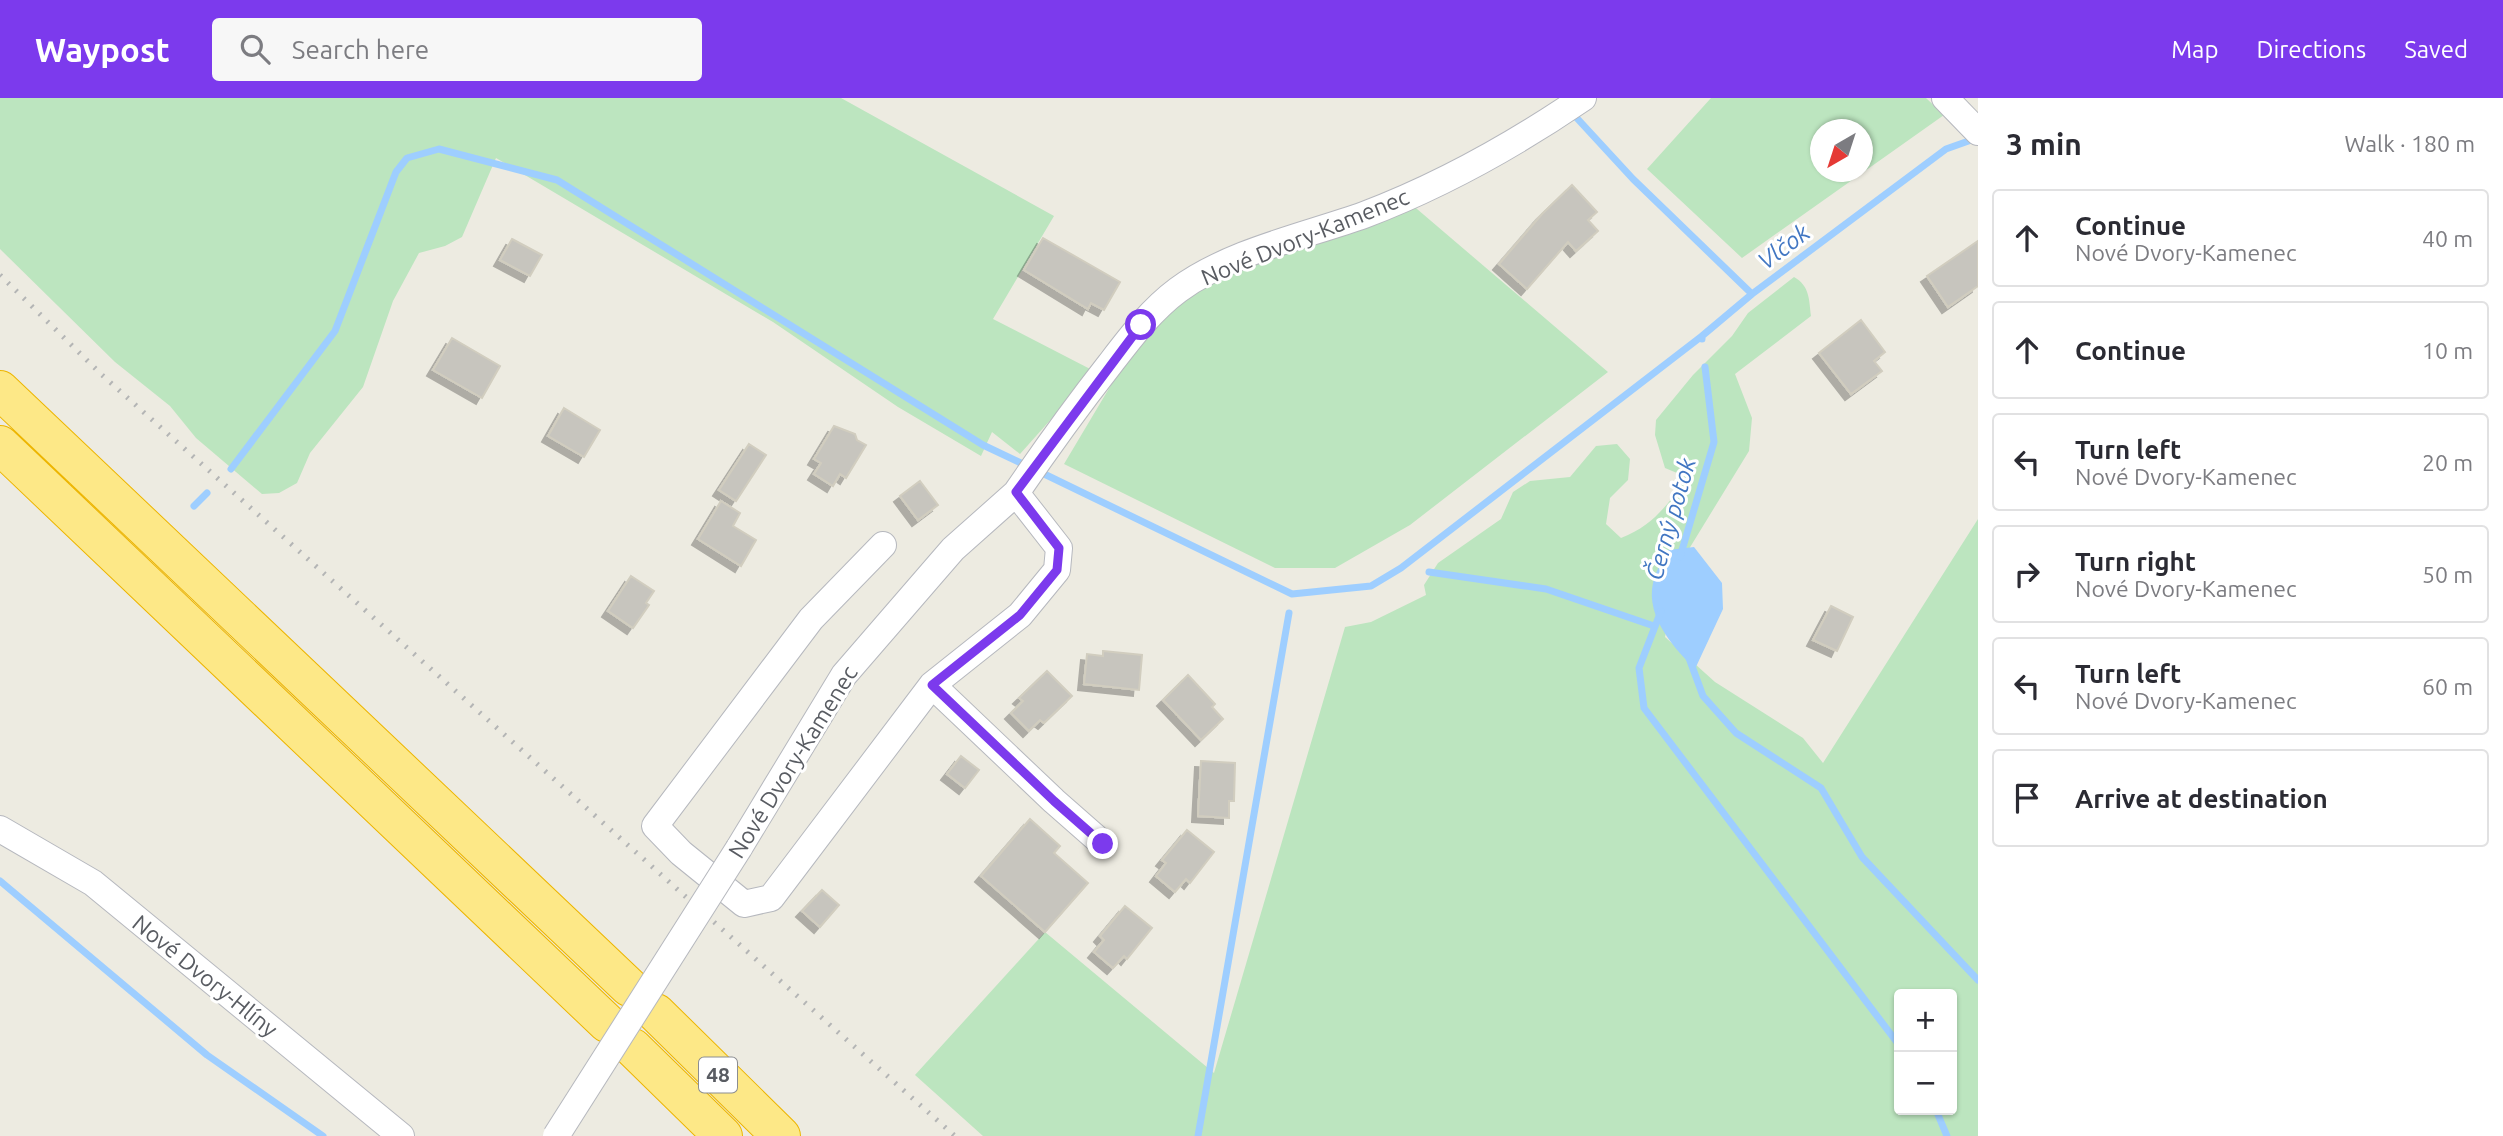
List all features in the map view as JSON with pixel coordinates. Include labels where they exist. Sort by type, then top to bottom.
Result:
[{"type":"highway","points":[[0,390],[629,987]]},
{"type":"highway","name":"48","points":[[0,445],[723,1136]]},
{"type":"highway","name":"48","points":[[656,1013],[781,1136]]},
{"type":"street","name":"Nové Dvory-Kamenec","points":[[556,1136],[739,848],[844,675],[953,549],[1020,487],[1141,325],[1178,290],[1216,268],[1305,233],[1364,215],[1464,172],[1528,135],[1583,98]]},
{"type":"street","points":[[1951,101],[1978,132]]},
{"type":"street","name":"Nové Dvory-Kamenec","points":[[883,545],[811,619],[655,826],[681,853],[744,904],[771,898],[932,685],[1020,615],[1057,570],[1059,548],[1020,487]]},
{"type":"street","points":[[932,685],[1103,844]]},
{"type":"street","name":"Nové Dvory-Hlíny","points":[[0,829],[93,883],[401,1136]]},
{"type":"green space","points":[[0,98],[841,98],[1054,216],[993,319],[1094,371],[1020,454],[992,432],[981,456],[898,407],[773,322],[496,158],[462,237],[445,246],[419,253],[393,301],[363,387],[310,453],[297,483],[279,493],[262,494],[196,438],[170,406],[115,362],[0,249]]},
{"type":"green space","points":[[1711,98],[1926,98],[1944,115],[1873,165],[1873,119],[1810,119],[1810,182],[1849,182],[1742,258],[1647,169]]},
{"type":"green space","points":[[1410,203],[1608,372],[1410,525],[1335,568],[1275,568],[1064,464],[1117,375],[1171,305],[1221,274]]},
{"type":"green space","points":[[1794,277],[1806,289],[1811,316],[1735,374],[1752,418],[1749,451],[1681,562],[1665,637],[1715,682],[1803,738],[1823,763],[1978,519],[1978,1136],[983,1136],[915,1075],[1045,932],[1214,1073],[1345,627],[1371,622],[1426,595],[1424,585],[1438,563],[1501,519],[1513,492],[1530,481],[1570,477],[1596,446],[1617,444],[1630,459],[1628,480],[1610,498],[1606,524],[1621,538],[1648,523],[1682,485],[1677,473],[1665,468],[1655,435],[1656,420],[1693,375],[1732,336],[1748,313]]},
{"type":"water","points":[[1694,547],[1722,583],[1723,609],[1695,669],[1668,639],[1652,602],[1656,573],[1668,550]]},
{"type":"building","points":[[1572,185],[1597,212],[1588,220],[1598,231],[1576,251],[1568,242],[1527,289],[1499,264],[1542,214]]},
{"type":"building","points":[[1043,238],[1120,282],[1104,310],[1091,303],[1088,309],[1024,270]]},
{"type":"building","points":[[512,239],[542,255],[530,276],[500,260]]},
{"type":"building","points":[[1978,241],[1978,286],[1948,307],[1927,276]]},
{"type":"building","points":[[1861,320],[1885,352],[1874,361],[1882,371],[1851,394],[1819,353]]},
{"type":"building","points":[[452,338],[500,366],[482,398],[433,370]]},
{"type":"building","points":[[564,408],[600,430],[584,457],[548,436]]},
{"type":"building","points":[[834,426],[855,434],[857,440],[866,445],[846,478],[840,474],[833,486],[814,474],[821,463],[814,459]]},
{"type":"building","points":[[749,444],[766,455],[736,501],[719,490]]},
{"type":"building","points":[[920,481],[938,505],[918,520],[900,496]]},
{"type":"building","points":[[721,501],[740,513],[733,526],[756,540],[741,566],[698,539]]},
{"type":"building","points":[[631,576],[654,591],[646,603],[649,605],[633,628],[608,611]]},
{"type":"building","points":[[1831,606],[1853,617],[1837,651],[1813,640]]},
{"type":"building","points":[[1103,651],[1142,655],[1139,690],[1084,684],[1087,654],[1103,656]]},
{"type":"building","points":[[1047,671],[1072,696],[1044,723],[1040,720],[1029,731],[1011,713],[1023,701],[1019,698]]},
{"type":"building","points":[[1188,675],[1215,704],[1212,707],[1223,719],[1201,740],[1163,700]]},
{"type":"building","points":[[961,756],[979,770],[965,788],[947,774]]},
{"type":"building","points":[[1201,761],[1235,763],[1234,801],[1229,801],[1229,818],[1198,816]]},
{"type":"building","points":[[1030,819],[1060,846],[1054,853],[1088,883],[1045,932],[981,876]]},
{"type":"building","points":[[1187,830],[1214,852],[1190,883],[1186,879],[1175,892],[1156,876],[1166,863],[1162,860]]},
{"type":"building","points":[[822,890],[839,905],[820,927],[802,911]]},
{"type":"building","points":[[1125,906],[1152,928],[1127,959],[1124,956],[1113,968],[1094,952],[1104,940],[1100,936]]},
{"type":"waterway","name":"Vlčok","points":[[1574,115],[1633,179],[1752,294]]},
{"type":"waterway","name":"Vlčok","points":[[1702,339],[1702,336],[1752,294],[1946,149],[1977,138]]},
{"type":"waterway","points":[[231,469],[335,331],[396,172],[407,158],[439,149],[557,180],[983,445],[1027,466]]},
{"type":"waterway","points":[[1038,471],[1292,594],[1371,586],[1401,568],[1702,336]]},
{"type":"waterway","name":"Černý potok","points":[[1680,557],[1714,442],[1705,367]]},
{"type":"waterway","points":[[194,506],[207,493]]},
{"type":"waterway","name":"Vlčok","points":[[1429,572],[1546,589],[1654,626]]},
{"type":"waterway","points":[[1661,611],[1639,668],[1644,708],[1894,1038]]},
{"type":"waterway","points":[[1198,1136],[1289,613]]},
{"type":"waterway","name":"Černý potok","points":[[1689,658],[1703,696],[1736,733],[1821,788],[1862,857],[1978,980]]},
{"type":"waterway","points":[[0,881],[207,1055],[323,1136]]},
{"type":"waterway","points":[[1938,1115],[1947,1136]]},
{"type":"railway","points":[[0,275],[102,375],[686,897]]},
{"type":"railway","points":[[714,922],[955,1136]]},
{"type":"route","points":[[1103,844],[932,685],[1020,615],[1057,570],[1059,548],[1016,492],[1141,325]]}]
